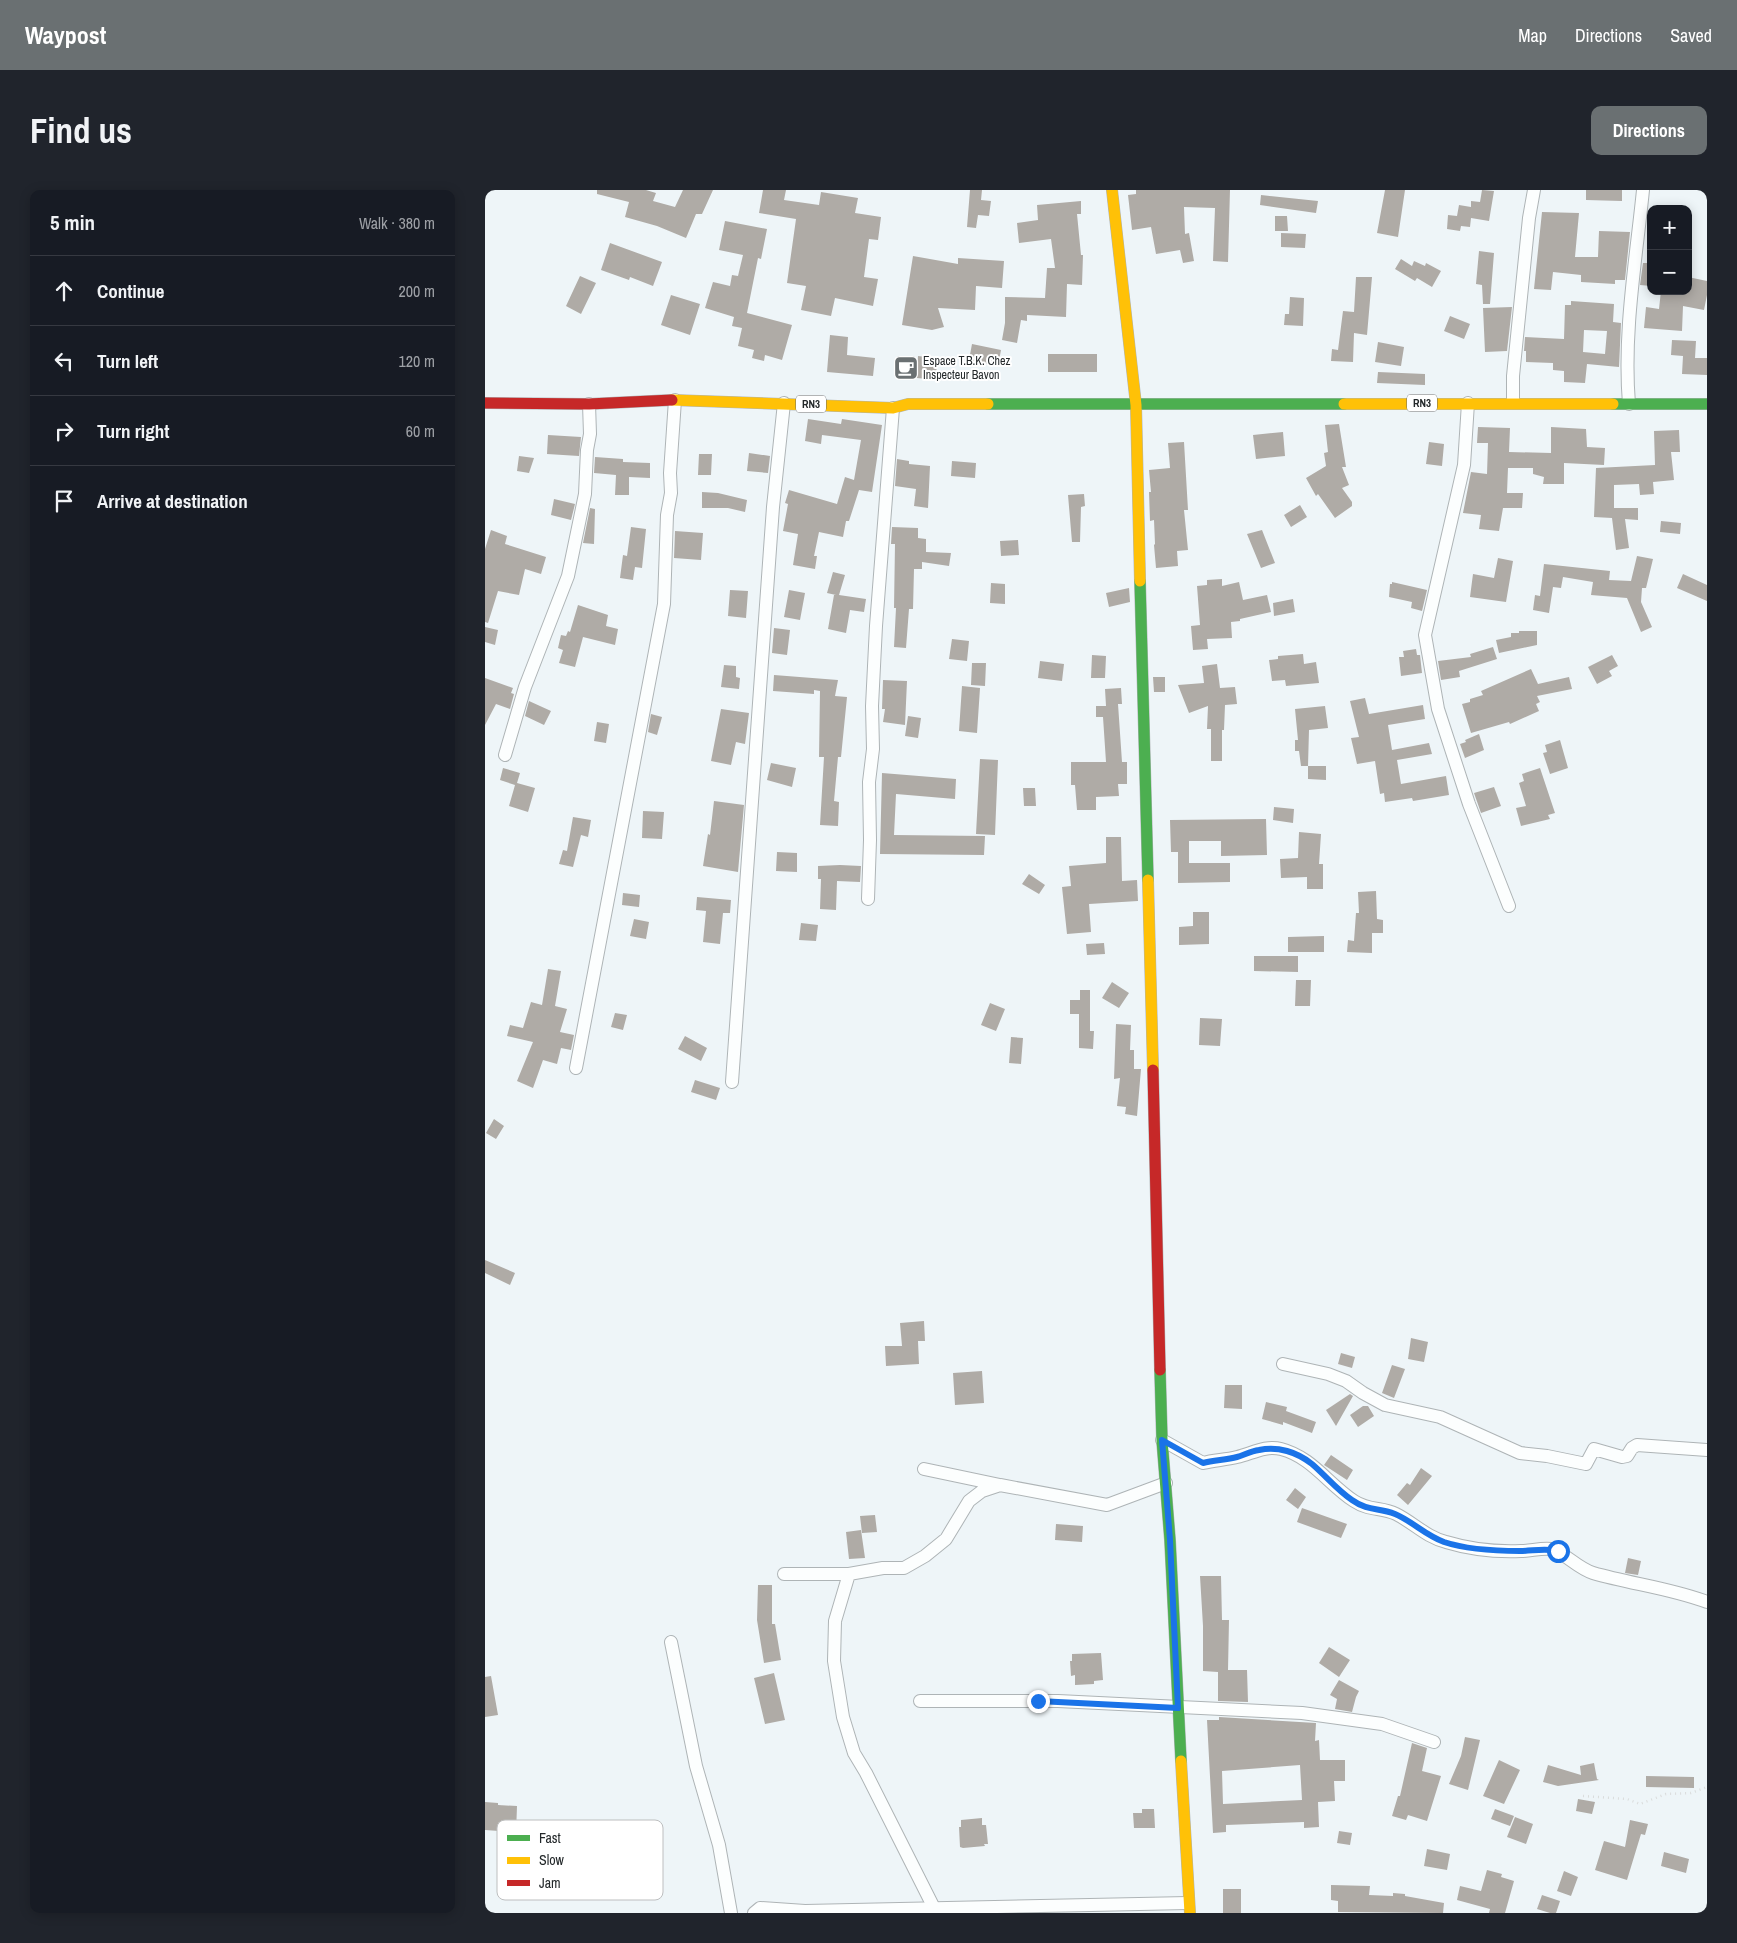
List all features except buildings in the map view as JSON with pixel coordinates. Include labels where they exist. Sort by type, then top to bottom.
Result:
[{"type":"main road","points":[[1112,190],[1136,405],[1162,1440],[1170,1540],[1189,1908]]},
{"type":"main road","name":"RN3","points":[[485,403],[589,404],[675,400],[893,408],[908,404],[1707,404]]},
{"type":"street","points":[[1513,403],[1513,376],[1529,218],[1534,190]]},
{"type":"street","points":[[1629,404],[1627,384],[1629,327],[1643,190]]},
{"type":"street","points":[[576,1068],[664,604],[667,514],[671,493],[670,473],[675,400]]},
{"type":"street","points":[[732,1082],[773,507],[784,403]]},
{"type":"street","points":[[1468,403],[1464,465],[1425,635],[1438,709],[1469,804],[1509,906]]},
{"type":"street","points":[[505,755],[525,687],[568,576],[585,494],[587,450],[590,434],[589,404]]},
{"type":"street","points":[[868,899],[869,782],[873,749],[872,706],[893,408]]},
{"type":"street","points":[[1283,1364],[1328,1374],[1346,1381],[1385,1405],[1440,1417],[1520,1453],[1586,1464],[1593,1449],[1622,1457],[1627,1456],[1632,1448],[1637,1445],[1707,1450]]},
{"type":"street","points":[[1162,1440],[1203,1463],[1215,1459],[1237,1457],[1257,1450],[1279,1448],[1298,1455],[1311,1464],[1346,1495],[1363,1507],[1389,1511],[1426,1534],[1445,1542],[1479,1548],[1558,1551],[1580,1568],[1593,1573],[1669,1590],[1707,1602]]},
{"type":"street","points":[[924,1469],[1107,1505],[1166,1483]]},
{"type":"street","points":[[784,1574],[849,1574],[883,1568],[904,1568],[925,1556],[946,1540],[969,1501],[982,1491],[1000,1485]]},
{"type":"street","points":[[849,1574],[835,1621],[834,1660],[843,1717],[853,1753],[866,1773],[934,1908]]},
{"type":"street","points":[[671,1642],[696,1766],[719,1845],[731,1913]]},
{"type":"street","points":[[920,1701],[1058,1701],[1302,1713],[1382,1724],[1434,1742]]},
{"type":"street","points":[[754,1913],[760,1908],[805,1910],[1189,1908]]},
{"type":"path","points":[[1583,1796],[1627,1799],[1640,1804],[1666,1794],[1691,1793],[1707,1787]]},
{"type":"traffic: fast","points":[[988,404],[1344,404]]},
{"type":"traffic: fast","points":[[1613,404],[1707,404]]},
{"type":"traffic: fast","points":[[1140,581],[1148,880]]},
{"type":"traffic: fast","points":[[1160,1370],[1162,1440],[1170,1540],[1181,1761]]},
{"type":"traffic: slow","points":[[1112,190],[1136,405],[1140,581]]},
{"type":"traffic: slow","points":[[672,400],[893,408],[908,404],[988,404]]},
{"type":"traffic: slow","points":[[1344,404],[1613,404]]},
{"type":"traffic: slow","points":[[1148,880],[1153,1070]]},
{"type":"traffic: slow","points":[[1181,1761],[1190,1913]]},
{"type":"traffic: jam","points":[[485,403],[589,404],[672,400]]},
{"type":"traffic: jam","points":[[1153,1070],[1160,1370]]},
{"type":"place","name":"Espace T.B.K. Chez Inspecteur Bavon","points":[[906,368]]},
{"type":"route","points":[[1038,1701],[1178,1708],[1170,1540],[1162,1440],[1203,1463],[1215,1459],[1237,1457],[1257,1450],[1279,1448],[1298,1455],[1311,1464],[1353,1501],[1363,1507],[1389,1511],[1405,1519],[1426,1534],[1445,1542],[1479,1548],[1519,1551],[1548,1549],[1558,1551]]}]
